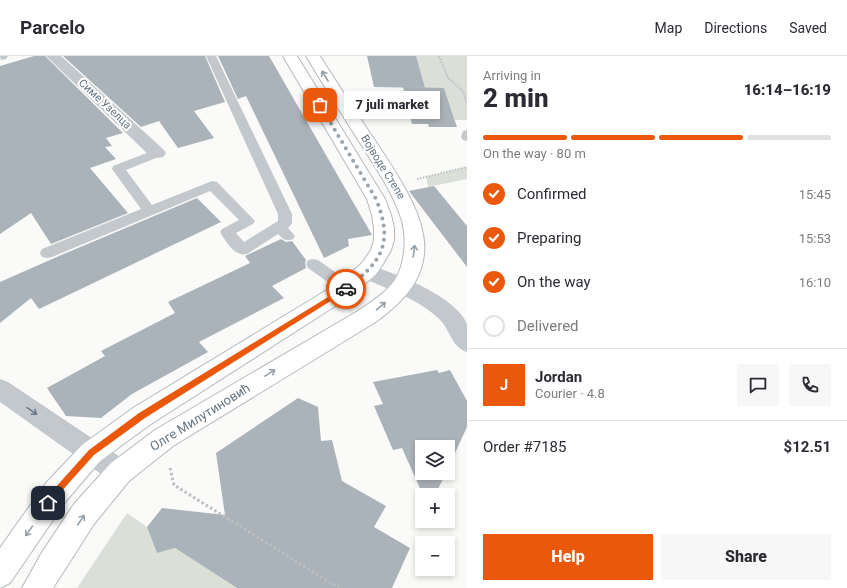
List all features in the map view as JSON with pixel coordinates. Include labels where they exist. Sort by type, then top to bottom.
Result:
[{"type":"street","name":"Симе Узелца","points":[[53,56],[157,152]]},
{"type":"street","name":"Војводе Степе","points":[[290,56],[376,199],[382,214],[385,228],[384,245],[377,261],[368,272]]},
{"type":"street","name":"Војводе Степе","points":[[313,56],[395,185],[410,214],[414,229],[415,244],[413,261],[401,287]]},
{"type":"street","points":[[0,573],[56,492],[91,453],[142,416],[346,288],[368,272],[424,297],[438,306],[450,318],[467,343]]},
{"type":"street","name":"Олге Милутиновић","points":[[37,588],[84,514],[120,472],[164,438],[366,317],[380,307],[401,287]]},
{"type":"street","points":[[0,389],[120,472]]},
{"type":"lane","points":[[47,253],[212,185],[248,221],[227,232],[242,250],[283,231],[285,214],[211,56]]},
{"type":"lane","points":[[149,211],[118,169],[157,152]]},
{"type":"lane","points":[[313,264],[346,288]]},
{"type":"path","points":[[439,56],[448,78],[463,92],[467,103]]},
{"type":"path","points":[[395,185],[467,167]]},
{"type":"path","points":[[164,438],[174,485],[339,588]]},
{"type":"shaded area","points":[[415,56],[467,56],[467,120],[455,120],[444,88],[425,88]]},
{"type":"shaded area","points":[[467,167],[467,179],[428,187],[426,177]]},
{"type":"shaded area","points":[[127,513],[147,527],[157,553],[175,548],[237,588],[77,588]]},
{"type":"building","points":[[34,56],[45,56],[123,133],[106,138],[112,146],[105,147],[116,159],[90,168],[128,213],[51,244],[31,213],[0,234],[0,66]]},
{"type":"building","points":[[63,56],[205,56],[225,102],[194,111],[214,138],[178,148],[159,121],[141,127]]},
{"type":"building","points":[[218,56],[269,56],[372,235],[348,239],[349,246],[324,258],[246,96],[238,99]]},
{"type":"building","points":[[367,56],[416,56],[425,88],[374,87]]},
{"type":"building","points":[[403,87],[444,88],[457,127],[429,127],[428,124],[412,124]]},
{"type":"building","points":[[434,186],[467,226],[467,267],[409,191]]},
{"type":"building","points":[[197,198],[221,222],[39,309],[31,298],[0,323],[0,282]]},
{"type":"building","points":[[281,239],[286,242],[292,241],[306,260],[306,268],[272,286],[284,298],[199,342],[208,352],[132,394],[101,418],[66,416],[47,388],[105,356],[101,351],[175,313],[168,302],[250,263],[245,256]]},
{"type":"building","points":[[437,370],[439,373],[450,370],[467,401],[467,427],[455,453],[455,440],[415,440],[415,477],[402,448],[393,450],[374,406],[383,404],[373,382]]},
{"type":"building","points":[[298,398],[318,407],[321,441],[332,440],[342,481],[386,506],[374,527],[410,548],[392,588],[237,588],[175,548],[157,553],[147,527],[162,508],[225,515],[216,453]]},
{"type":"building","points":[[416,480],[442,480],[438,488],[420,488]]},
{"type":"way so far","points":[[320,105],[376,199],[382,214],[385,228],[384,245],[377,261],[368,272],[346,289]]},
{"type":"place","name":"7 juli market","points":[[320,105]]},
{"type":"route","points":[[48,503],[91,453],[142,416],[346,289]]}]
